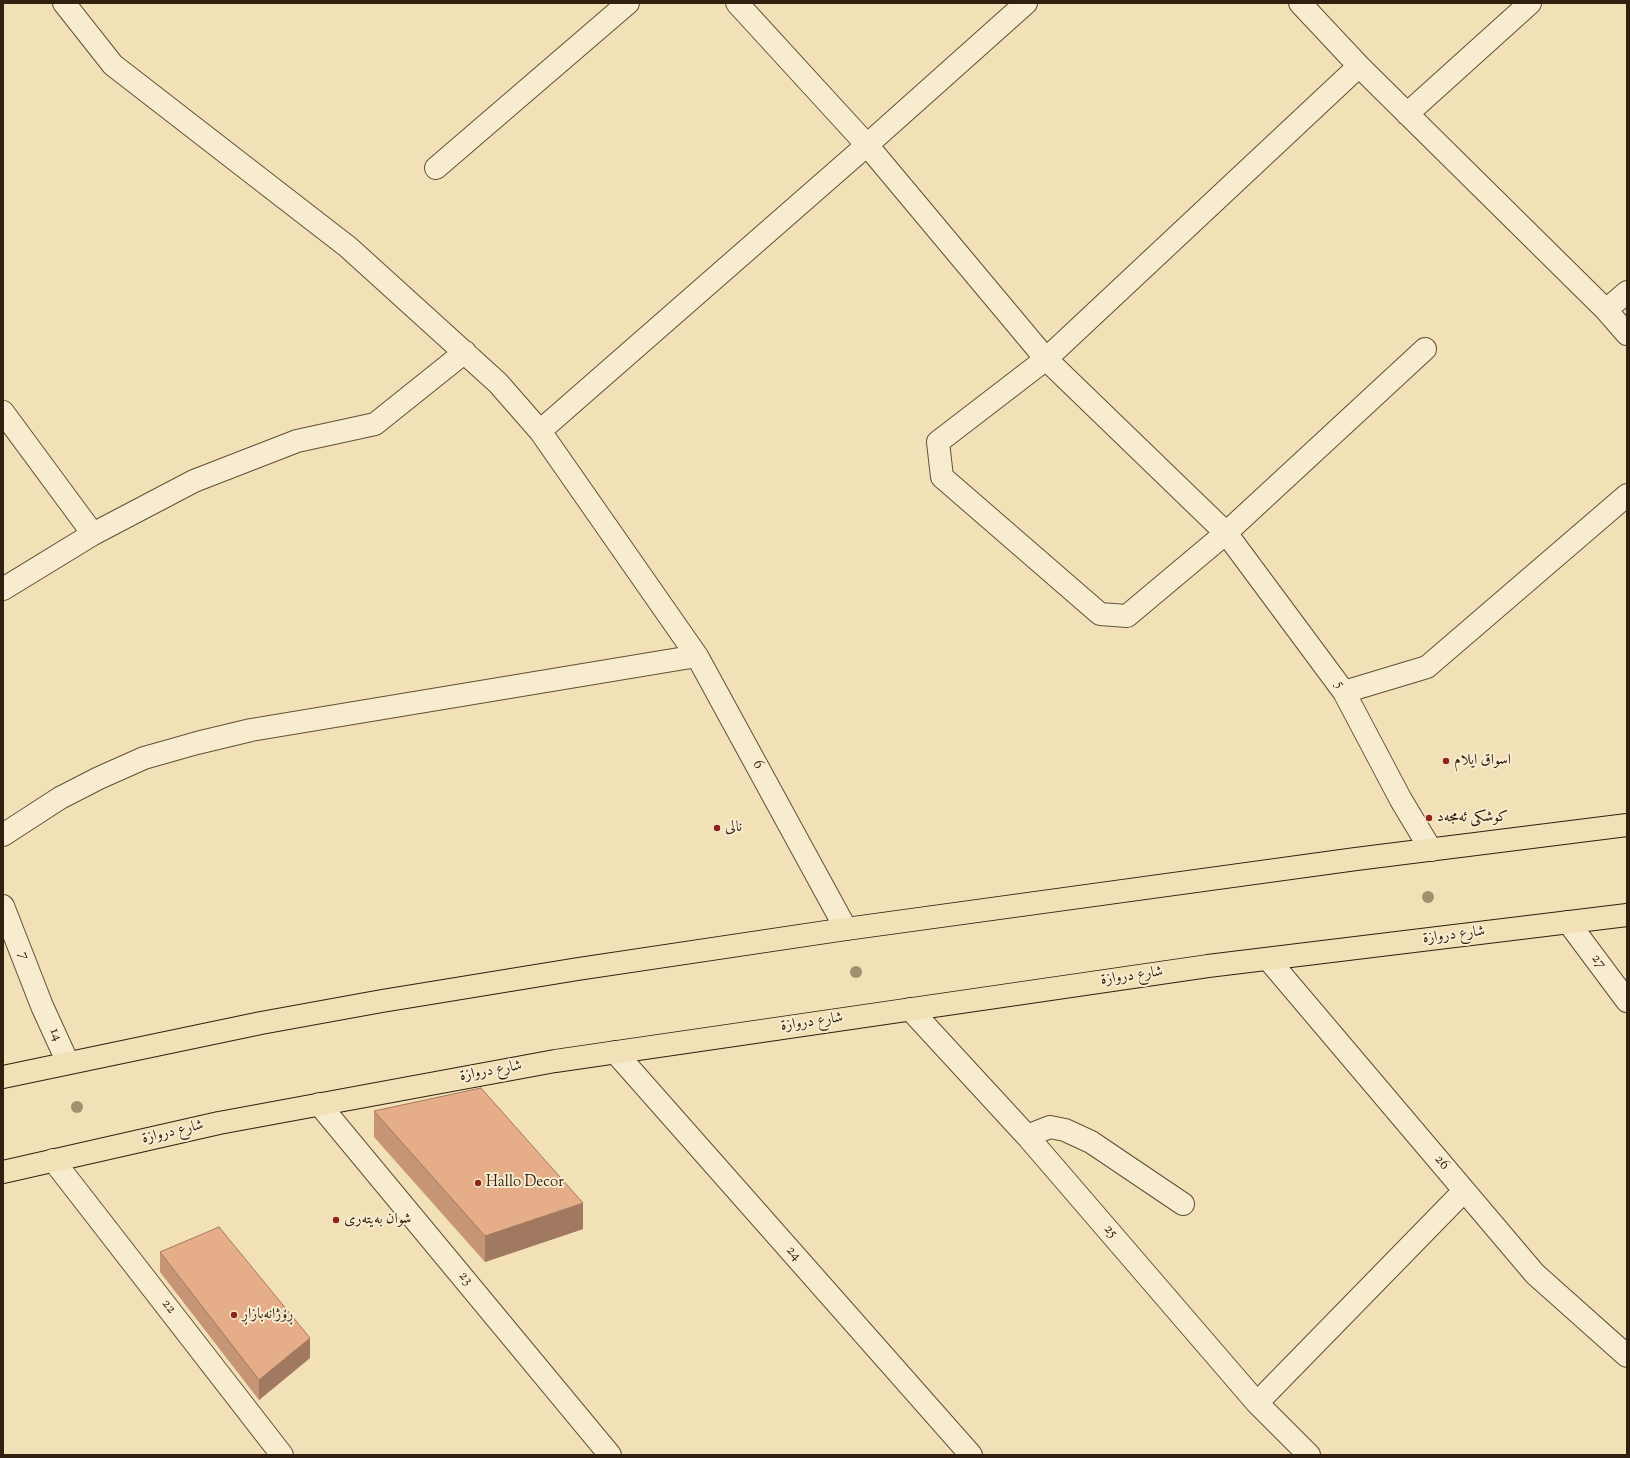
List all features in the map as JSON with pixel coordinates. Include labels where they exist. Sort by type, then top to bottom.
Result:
[{"type":"main road","points":[[3,1077],[261,1023],[382,1001],[578,969],[846,929],[1627,825]]},
{"type":"main road","name":"شارع دروازة","points":[[3,1172],[219,1122],[555,1061],[910,1008],[1208,966],[1627,915]]},
{"type":"street","name":"6","points":[[64,3],[113,65],[348,247],[498,383],[540,431],[697,656],[846,929]]},
{"type":"street","points":[[436,168],[628,3]]},
{"type":"street","name":"5","points":[[737,3],[867,145],[1046,359],[1226,534],[1344,692],[1401,800],[1431,850]]},
{"type":"street","points":[[540,431],[867,145],[1026,3]]},
{"type":"street","points":[[1300,3],[1359,66],[1606,310],[1627,334]]},
{"type":"street","points":[[1407,114],[1530,3]]},
{"type":"street","points":[[1359,66],[1046,359],[938,442],[942,477],[1100,614],[1127,616],[1226,534],[1425,349]]},
{"type":"street","points":[[1606,310],[1627,292]]},
{"type":"street","points":[[3,589],[93,534],[194,481],[297,441],[375,424],[465,352]]},
{"type":"street","points":[[3,412],[93,534]]},
{"type":"street","points":[[1344,692],[1427,667],[1627,495]]},
{"type":"street","points":[[3,835],[60,798],[99,778],[144,758],[197,743],[251,730],[697,656]]},
{"type":"street","name":"7","points":[[3,906],[42,1006]]},
{"type":"street","name":"27","points":[[1568,922],[1627,1001]]},
{"type":"street","name":"26","points":[[1268,959],[1535,1274],[1627,1356]]},
{"type":"street","name":"14","points":[[42,1006],[68,1063]]},
{"type":"street","name":"25","points":[[910,1008],[1027,1136],[1257,1403],[1309,1455]]},
{"type":"street","name":"24","points":[[615,1052],[971,1455]]},
{"type":"street","name":"23","points":[[319,1104],[610,1455]]},
{"type":"street","points":[[1027,1136],[1050,1127],[1065,1130],[1091,1142],[1183,1204]]},
{"type":"street","name":"22","points":[[53,1160],[282,1455]]},
{"type":"street","points":[[1257,1403],[1464,1191]]},
{"type":"building","name":"Hallo Decor","points":[[481,1088],[583,1203],[485,1236],[374,1111]]},
{"type":"building","name":"ڕۆژانەبازاڕ","points":[[219,1227],[310,1338],[259,1380],[160,1252]]},
{"type":"place","name":"اسواق ایلام","points":[[1446,761]]},
{"type":"place","name":"کوشکی ئەمجەد","points":[[1429,818]]},
{"type":"place","name":"نالی","points":[[717,828]]},
{"type":"place","name":"Hallo Decor","points":[[478,1183]]},
{"type":"place","name":"شوان بەیتەری","points":[[336,1220]]},
{"type":"place","name":"ڕۆژانەبازاڕ","points":[[234,1315]]}]
